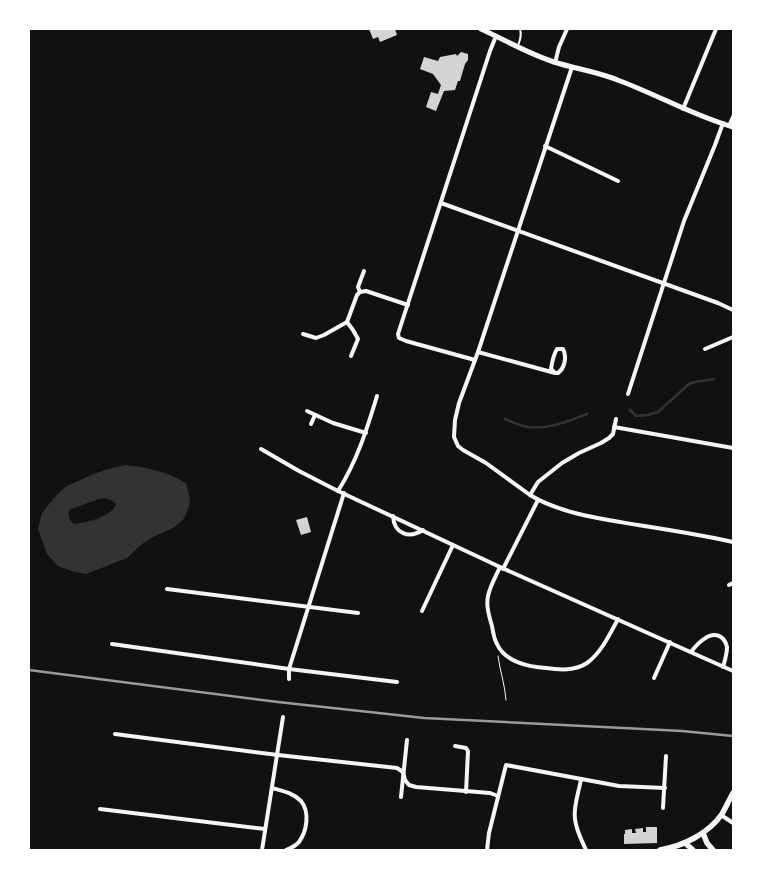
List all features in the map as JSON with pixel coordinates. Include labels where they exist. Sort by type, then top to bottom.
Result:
[{"type":"main road","points":[[660,850],[686,843],[703,833],[721,815],[733,793]]},
{"type":"main road","points":[[703,833],[707,843],[713,850]]},
{"type":"main road","points":[[686,843],[692,850]]},
{"type":"street","points":[[481,29],[555,63],[611,77],[723,124],[731,126],[733,117]]},
{"type":"street","points":[[475,360],[406,341],[399,338],[398,334],[498,29]]},
{"type":"street","points":[[555,63],[559,47],[567,29]]},
{"type":"street","points":[[683,108],[716,29]]},
{"type":"street","points":[[572,67],[460,403],[454,425],[454,437],[458,446],[463,450],[486,463],[538,500],[559,508],[601,519],[733,542]]},
{"type":"street","points":[[628,394],[684,221],[723,124]]},
{"type":"street","points":[[545,146],[618,181]]},
{"type":"street","points":[[441,203],[733,310]]},
{"type":"street","points":[[360,292],[358,286],[364,270]]},
{"type":"street","points":[[303,334],[314,338],[324,336],[347,322],[357,295],[360,292],[366,291],[408,305]]},
{"type":"street","points":[[347,322],[358,339],[352,356]]},
{"type":"street","points":[[705,349],[733,337]]},
{"type":"street","points":[[478,352],[555,373],[558,373],[562,369],[565,355],[563,349],[560,348],[555,351],[551,366],[555,373]]},
{"type":"street","points":[[338,491],[352,467],[366,433],[377,396]]},
{"type":"street","points":[[307,411],[333,423],[366,433]]},
{"type":"street","points":[[311,424],[315,415]]},
{"type":"street","points":[[530,495],[538,482],[562,463],[609,438],[613,434],[616,418]]},
{"type":"street","points":[[614,427],[733,448]]},
{"type":"street","points":[[261,449],[338,491],[501,568],[733,671]]},
{"type":"street","points":[[289,679],[289,669],[344,493]]},
{"type":"street","points":[[538,500],[488,594],[489,614],[497,645],[507,657],[522,664],[557,670],[579,667],[594,657],[618,619]]},
{"type":"street","points":[[394,516],[398,530],[404,533],[412,535],[423,530]]},
{"type":"street","points":[[422,611],[453,545]]},
{"type":"street","points":[[167,589],[358,614]]},
{"type":"street","points":[[691,652],[704,639],[710,636],[719,636],[723,638],[727,645],[724,667]]},
{"type":"street","points":[[654,678],[670,642]]},
{"type":"street","points":[[112,644],[397,682]]},
{"type":"street","points":[[262,850],[283,718]]},
{"type":"street","points":[[115,734],[397,768],[403,772],[405,780],[409,785],[416,788],[490,793],[498,796]]},
{"type":"street","points":[[400,797],[407,740]]},
{"type":"street","points":[[455,746],[466,748],[468,751],[466,792]]},
{"type":"street","points":[[663,808],[666,756]]},
{"type":"street","points":[[487,850],[489,833],[506,765],[619,786],[665,788]]},
{"type":"street","points":[[581,779],[574,818],[586,850]]},
{"type":"street","points":[[272,788],[286,792],[300,800],[306,814],[305,828],[300,841],[295,846],[286,850]]},
{"type":"street","points":[[100,808],[266,829]]},
{"type":"street","points":[[721,815],[733,823]]},
{"type":"lane","points":[[518,46],[522,33],[520,29]]},
{"type":"path","points":[[497,645],[506,700]]},
{"type":"shaded area","points":[[126,465],[142,467],[164,473],[186,483],[190,498],[189,507],[183,520],[173,528],[142,544],[127,558],[86,574],[58,566],[47,554],[38,529],[42,513],[65,487],[108,469]],"holes":[[[99,499],[111,500],[116,504],[105,515],[74,524],[70,520],[68,513],[71,509]]]},
{"type":"building","points":[[369,29],[395,29],[397,35],[380,42],[378,37],[373,39]]},
{"type":"building","points":[[461,52],[468,54],[468,60],[455,90],[444,91],[436,111],[426,107],[431,92],[438,94],[441,85],[433,74],[420,69],[424,57],[438,61],[440,57],[456,54],[457,56]]},
{"type":"building","points":[[307,517],[311,532],[301,535],[296,520]]},
{"type":"building","points":[[646,827],[657,827],[657,843],[624,844],[625,830],[632,829],[632,833],[636,833],[635,829],[643,828],[643,832],[646,832]]},
{"type":"waterway","points":[[630,410],[636,416],[658,412],[689,384],[714,379]]},
{"type":"waterway","points":[[505,419],[516,424],[536,428],[558,424],[587,414]]},
{"type":"railway","points":[[29,670],[278,702],[424,718],[682,731],[733,736]]}]
